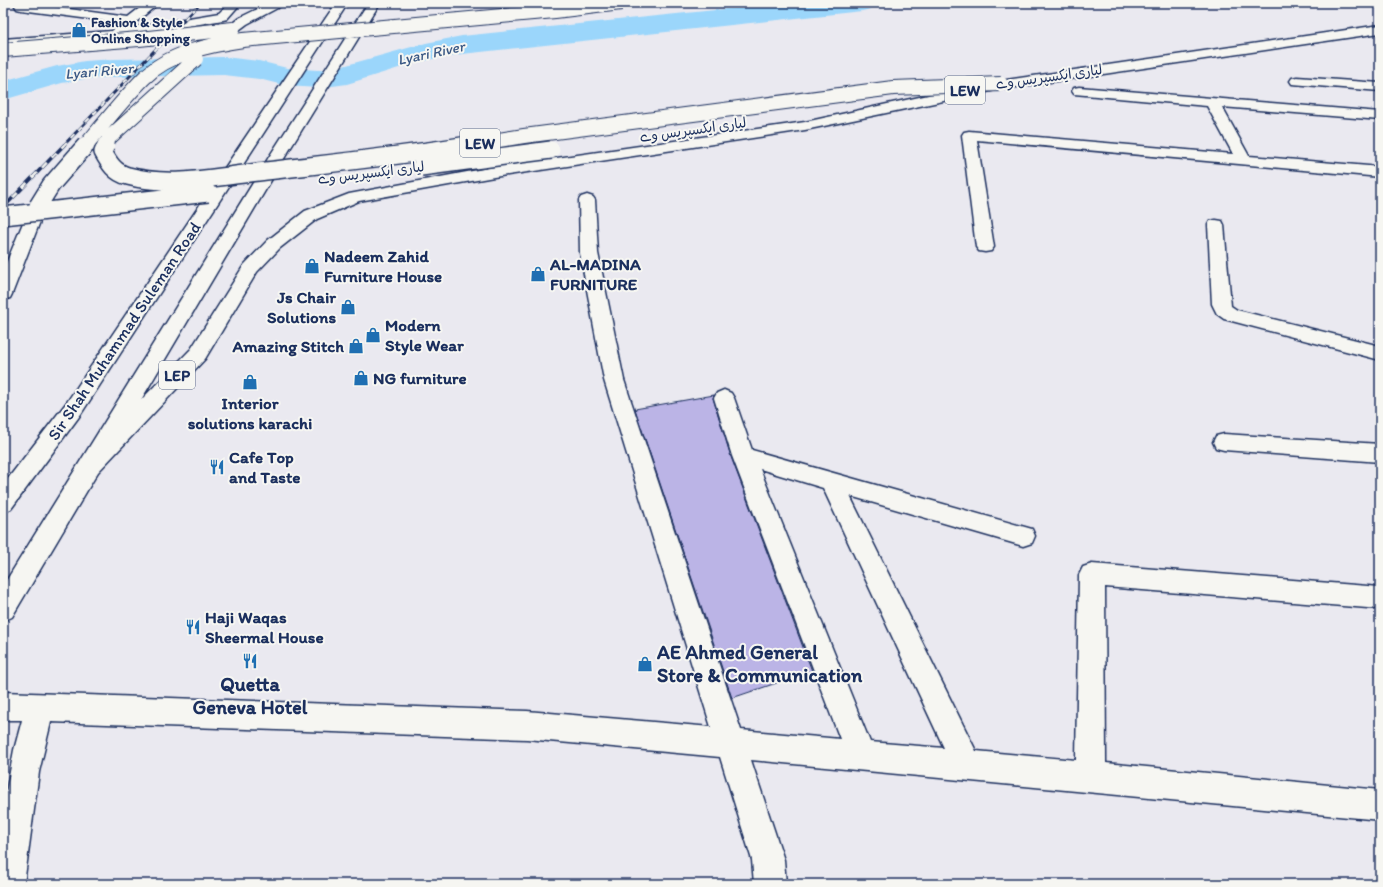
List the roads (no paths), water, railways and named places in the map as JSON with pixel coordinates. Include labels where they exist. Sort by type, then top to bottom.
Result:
[{"type":"main road","points":[[112,36],[148,3]]},
{"type":"main road","points":[[3,43],[112,36],[223,16],[235,3]]},
{"type":"main road","name":"LEW","points":[[280,3],[243,21],[196,58],[109,138],[103,152],[110,166],[126,176],[157,182],[200,180],[406,155],[532,135],[893,88],[1001,84]]},
{"type":"main road","name":"Sir Shah Muhammad Suleman Road","points":[[3,502],[74,408],[241,157],[318,37],[342,3]]},
{"type":"main road","name":"Sir Shah Muhammad Suleman Road","points":[[3,609],[277,157],[374,3]]},
{"type":"main road","points":[[3,294],[38,206],[56,180],[144,78],[154,69],[165,63],[195,50],[222,43],[243,40],[555,11],[621,3]]},
{"type":"main road","points":[[21,6],[130,21]]},
{"type":"main road","points":[[319,21],[379,15]]},
{"type":"main road","points":[[3,50],[139,39],[280,24]]},
{"type":"main road","name":"لیاری ایکسپریس وے","points":[[366,174],[788,117],[1001,84],[1380,29]]},
{"type":"main road","points":[[1297,81],[1380,87]]},
{"type":"main road","name":"LEW","points":[[250,269],[274,244],[311,215],[355,197],[494,172],[805,126],[1001,84]]},
{"type":"main road","points":[[1079,91],[1380,116]]},
{"type":"main road","points":[[1212,102],[1244,160]]},
{"type":"main road","points":[[985,247],[970,134],[1380,172]]},
{"type":"main road","points":[[3,216],[280,185]]},
{"type":"main road","points":[[587,200],[589,252],[614,380],[768,860],[770,884]]},
{"type":"main road","points":[[1216,225],[1221,304],[1224,310],[1231,315],[1380,354]]},
{"type":"main road","name":"LEP","points":[[87,469],[198,354],[250,269]]},
{"type":"main road","points":[[724,398],[743,456],[861,755]]},
{"type":"main road","points":[[1224,442],[1380,453]]},
{"type":"main road","points":[[743,456],[1023,536]]},
{"type":"main road","points":[[831,481],[967,765]]},
{"type":"main road","points":[[1091,777],[1092,575],[1380,598]]},
{"type":"main road","points":[[3,706],[527,725],[967,765],[1380,806]]},
{"type":"main road","points":[[8,884],[25,772],[34,727],[41,707]]},
{"type":"waterway","name":"Lyari River","points":[[3,91],[57,75],[85,70],[114,68],[224,66],[259,70],[287,77],[318,79],[347,75],[405,57],[436,49],[462,45],[862,3]]},
{"type":"railway","points":[[63,146],[200,3]]},
{"type":"railway","points":[[3,208],[64,145]]},
{"type":"place","name":"Fashion & Style Online Shopping","points":[[79,30]]},
{"type":"place","name":"Nadeem Zahid Furniture House","points":[[312,266]]},
{"type":"place","name":"AL-MADINA FURNITURE","points":[[538,274]]},
{"type":"place","name":"Js Chair Solutions","points":[[348,307]]},
{"type":"place","name":"Modern Style Wear","points":[[373,335]]},
{"type":"place","name":"Amazing Stitch","points":[[356,346]]},
{"type":"place","name":"NG furniture","points":[[361,378]]},
{"type":"place","name":"Interior solutions karachi","points":[[250,382]]},
{"type":"place","name":"Cafe Top and Taste","points":[[217,467]]},
{"type":"place","name":"Haji Waqas Sheermal House","points":[[193,627]]},
{"type":"place","name":"Quetta Geneva Hotel","points":[[250,661]]},
{"type":"place","name":"AE Ahmed General Store & Communication","points":[[645,664]]}]
